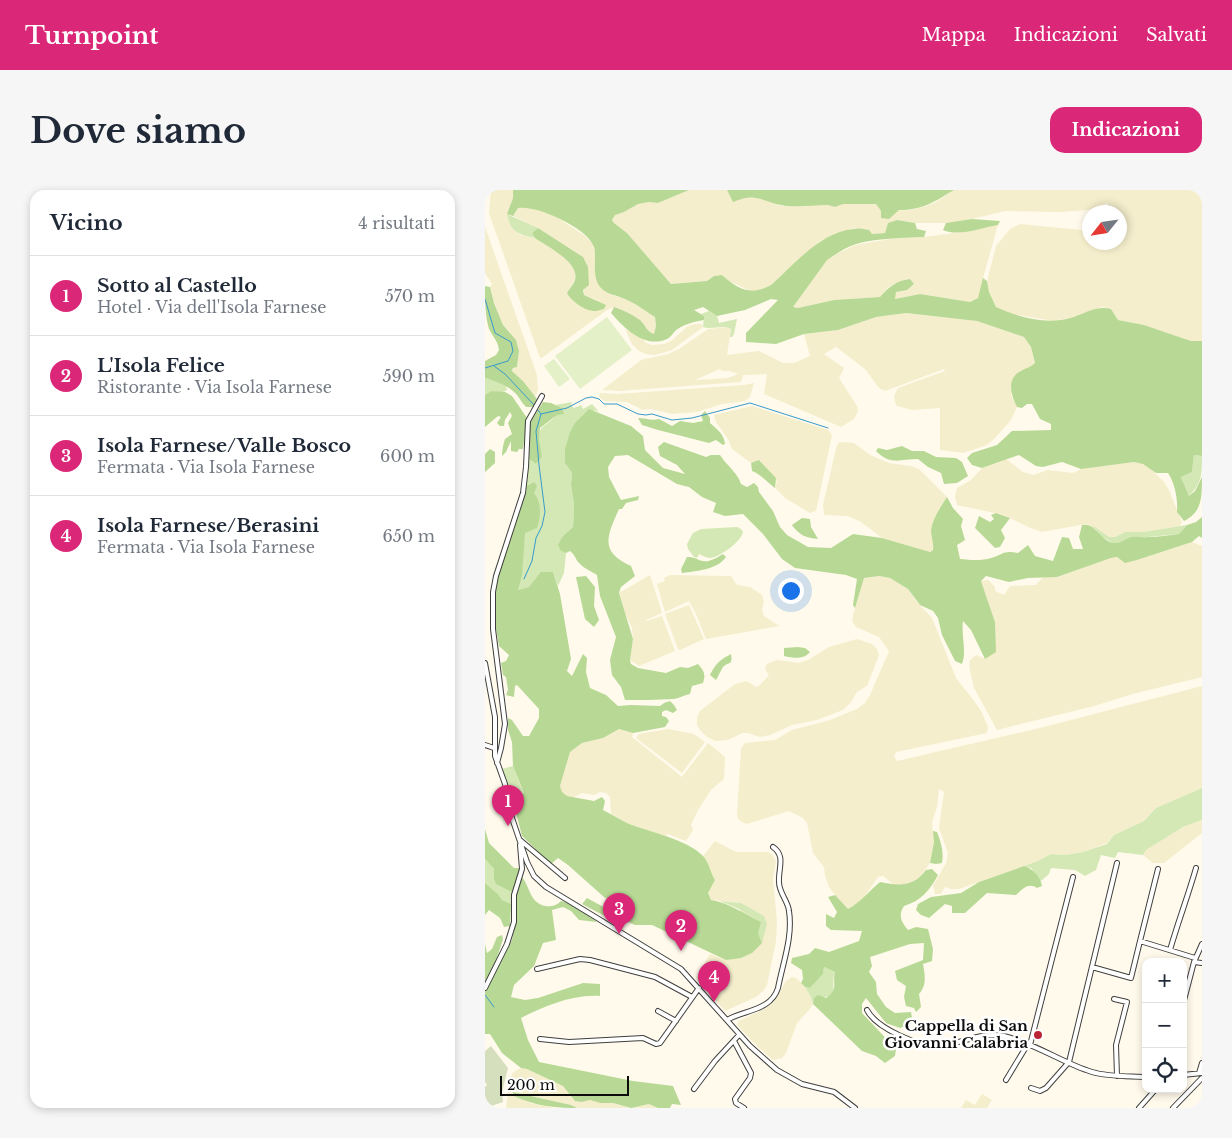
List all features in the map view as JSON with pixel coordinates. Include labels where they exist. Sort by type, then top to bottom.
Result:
[{"type":"street","points":[[497,763],[505,724],[493,629],[493,592],[496,576],[523,493],[527,455],[527,425],[542,396]]},
{"type":"street","points":[[485,663],[495,717],[494,748],[497,763],[505,784],[512,818],[530,869],[541,883],[670,961],[687,974],[739,1035],[766,1061],[785,1075],[806,1086],[834,1092],[855,1108]]},
{"type":"street","points":[[485,745],[494,748]]},
{"type":"street","points":[[521,842],[565,878]]},
{"type":"street","points":[[485,988],[507,944],[512,927],[514,895],[522,869],[519,846],[521,842]]},
{"type":"street","points":[[727,1020],[737,1015],[754,1011],[771,1000],[778,988],[791,932],[787,902],[779,885],[781,858],[779,851],[773,847]]},
{"type":"street","points":[[1031,1088],[1040,1090],[1046,1088],[1069,1062],[1117,863]]},
{"type":"street","points":[[1170,950],[1195,868]]},
{"type":"street","points":[[1092,967],[1131,978],[1158,869]]},
{"type":"street","points":[[1006,1080],[1026,1047],[1030,1044],[1073,877]]},
{"type":"street","points":[[1140,941],[1170,950],[1202,963]]},
{"type":"street","points":[[1187,985],[1202,944]]},
{"type":"street","points":[[537,969],[580,959],[590,960],[655,977],[693,997]]},
{"type":"street","points":[[540,1039],[569,1042],[643,1038],[659,1044],[663,1041],[699,988]]},
{"type":"street","points":[[1114,999],[1127,1002],[1116,1045],[1117,1076]]},
{"type":"street","points":[[867,1010],[873,1020],[883,1027],[909,1038],[933,1045],[944,1045],[973,1037],[1000,1036],[1030,1044],[1091,1072],[1117,1076],[1142,1077]]},
{"type":"street","points":[[657,1011],[677,1021]]},
{"type":"street","points":[[694,1089],[715,1061],[739,1035]]},
{"type":"street","points":[[734,1041],[751,1071],[749,1078],[735,1099],[736,1103],[744,1108]]},
{"type":"street","points":[[1187,1075],[1200,1073],[1202,1064]]},
{"type":"street","points":[[1173,1108],[1202,1078]]},
{"type":"street","points":[[1139,1108],[1152,1093]]},
{"type":"shaded area","points":[[491,190],[513,190],[513,198],[507,214],[509,223],[514,230],[521,235],[535,238],[565,257],[575,270],[575,280],[567,293],[602,302],[584,295],[583,257],[538,228],[513,216],[518,208],[527,207],[554,215],[585,236],[593,244],[595,270],[611,295],[626,299],[655,317],[656,326],[654,334],[650,333],[640,321],[621,309],[614,307],[607,310],[540,358],[489,213]]},
{"type":"shaded area","points":[[689,190],[727,190],[733,201],[744,197],[759,198],[782,206],[828,205],[835,207],[842,204],[876,204],[881,211],[911,210],[926,206],[954,190],[1202,190],[1202,341],[1191,341],[1144,325],[1118,320],[1111,309],[1102,307],[1069,318],[1053,321],[1013,314],[996,307],[989,292],[987,281],[996,246],[1010,229],[1020,224],[1082,230],[1082,250],[1127,250],[1127,205],[1108,205],[1108,203],[1102,205],[1082,205],[1082,210],[1061,212],[1005,211],[946,223],[915,223],[897,220],[888,223],[885,233],[872,234],[869,230],[855,228],[838,233],[819,242],[771,285],[753,292],[729,281],[722,275],[714,276],[707,281],[671,284],[627,233],[612,220],[615,215],[638,204],[658,203]]},
{"type":"shaded area","points":[[998,225],[983,278],[981,292],[978,298],[970,302],[920,294],[894,299],[896,292],[907,290],[914,284],[910,279],[903,280],[887,288],[880,297],[834,300],[798,308],[793,307],[827,259],[855,245],[896,238],[924,237],[961,232]]},
{"type":"shaded area","points":[[485,227],[537,375],[538,389],[534,396],[523,381],[512,371],[518,364],[518,356],[510,332],[503,325],[494,302],[490,287],[492,284],[485,273]]},
{"type":"shaded area","points":[[906,313],[977,321],[1024,337],[1031,347],[1035,363],[1032,367],[1019,372],[1011,395],[1017,407],[1011,420],[987,445],[963,453],[940,450],[940,408],[912,410],[897,406],[894,396],[898,388],[945,371],[944,369],[885,391],[879,388],[865,369],[836,347],[824,354],[844,368],[839,378],[857,406],[858,411],[854,419],[841,427],[764,394],[767,374],[743,375],[741,382],[619,391],[602,390],[641,360],[668,354],[679,349],[708,329],[727,327],[731,329],[727,355],[759,351],[783,363],[794,363],[810,356],[804,334],[838,330],[876,317]],"holes":[[[720,369],[738,374],[728,378],[695,380]]]},
{"type":"shaded area","points":[[702,324],[703,327],[672,350],[655,355],[639,351],[632,344],[625,329],[652,345],[671,341],[688,326]]},
{"type":"shaded area","points":[[754,383],[750,397],[745,401],[722,404],[697,412],[672,414],[651,409],[643,410],[627,402],[604,401],[599,397],[600,393],[617,394]]},
{"type":"shaded area","points":[[752,406],[828,430],[832,435],[816,511],[810,513],[785,498],[775,488],[777,482],[760,460],[751,463],[732,449],[728,439],[716,422],[714,415]]},
{"type":"shaded area","points":[[840,442],[854,443],[870,455],[889,463],[919,469],[947,497],[940,507],[931,530],[934,542],[933,550],[929,552],[882,538],[861,522],[848,516],[824,515],[823,505],[837,445]]},
{"type":"shaded area","points":[[1006,459],[1023,472],[1033,475],[1048,470],[1072,473],[1092,467],[1134,462],[1143,464],[1150,468],[1164,482],[1182,522],[1180,526],[1143,532],[1125,532],[1115,537],[1109,537],[1086,524],[1042,532],[1004,515],[957,505],[955,497],[957,488],[971,480],[982,468]]},
{"type":"shaded area","points":[[1192,542],[1202,546],[1202,677],[997,730],[974,688],[969,666],[970,660],[976,655],[985,659],[995,622],[981,581],[988,580],[995,587],[995,591],[1004,595],[1010,586],[1036,585],[1043,577],[1057,577],[1111,558],[1137,560]]},
{"type":"shaded area","points":[[650,575],[662,613],[646,620],[662,616],[675,651],[639,666],[630,660],[633,639],[632,628],[619,593]]},
{"type":"shaded area","points":[[670,575],[731,576],[737,585],[750,587],[762,595],[764,616],[779,626],[706,639],[689,601],[665,612],[657,584],[665,581],[664,578]]},
{"type":"shaded area","points":[[879,576],[890,578],[908,589],[932,618],[956,678],[975,702],[988,727],[987,733],[896,752],[894,756],[897,761],[1040,728],[1202,686],[1202,788],[1156,808],[1144,821],[1114,835],[1107,843],[1083,852],[1066,855],[1051,854],[1038,861],[959,889],[945,887],[941,894],[935,894],[933,886],[946,863],[948,853],[939,828],[944,792],[939,789],[937,807],[932,822],[934,842],[930,863],[920,877],[906,885],[893,884],[883,876],[878,877],[861,902],[848,909],[829,887],[824,867],[813,853],[807,823],[803,818],[789,811],[747,824],[738,819],[741,749],[745,743],[775,740],[792,730],[830,720],[857,709],[865,703],[889,651],[879,637],[856,627],[852,621],[864,578]]},
{"type":"shaded area","points":[[689,605],[704,639],[680,650],[665,614]]},
{"type":"shaded area","points":[[857,639],[872,644],[877,649],[879,655],[867,686],[857,692],[843,710],[817,720],[792,725],[770,735],[760,737],[742,733],[728,740],[716,741],[707,737],[697,725],[697,717],[700,711],[735,684],[746,681],[755,687],[759,686],[769,675],[765,669],[767,664],[777,660],[799,663],[808,660],[829,647]]},
{"type":"shaded area","points":[[619,729],[633,733],[632,737],[682,777],[708,743],[725,757],[724,779],[711,790],[698,810],[691,825],[693,830],[686,841],[627,823],[611,814],[610,797],[606,793],[600,792],[594,795],[582,793],[574,797],[567,796],[562,792],[560,786],[570,752],[582,743],[603,738]]},
{"type":"shaded area","points":[[668,729],[694,734],[705,742],[682,773],[636,738],[639,734]]},
{"type":"shaded area","points":[[1202,820],[1202,833],[1164,863],[1153,863],[1143,855],[1146,850],[1183,827]]},
{"type":"shaded area","points":[[715,841],[736,852],[767,852],[772,854],[776,861],[773,879],[777,922],[776,941],[767,985],[756,997],[725,1011],[696,978],[710,954],[726,960],[742,903],[711,900],[708,893],[715,880],[709,872],[708,863],[703,856]]},
{"type":"shaded area","points":[[792,977],[796,978],[805,987],[813,1004],[797,1023],[786,1053],[782,1058],[773,1060],[737,1025],[739,1021],[766,1008],[775,1000],[786,981]]},
{"type":"shaded area","points":[[521,1068],[563,1086],[575,1101],[583,1102],[590,1100],[600,1103],[613,1103],[630,1108],[577,1108],[515,1092],[514,1096],[533,1104],[554,1108],[506,1108],[512,1074]]},
{"type":"shaded area","points":[[982,1094],[992,1100],[987,1108],[961,1108],[966,1100],[975,1105]]},
{"type":"shaded area","points":[[649,1104],[658,1108],[630,1108]]},
{"type":"green space","points":[[513,190],[689,190],[658,203],[638,204],[615,215],[612,220],[627,233],[671,284],[707,281],[714,276],[722,275],[740,288],[751,291],[757,290],[771,285],[809,250],[830,236],[842,231],[857,229],[869,230],[872,234],[885,233],[888,223],[897,220],[915,223],[917,229],[926,231],[924,237],[872,241],[856,244],[845,249],[827,260],[793,307],[798,308],[834,300],[880,297],[893,285],[910,279],[914,284],[907,290],[896,292],[895,299],[920,294],[970,302],[978,298],[983,278],[987,281],[989,292],[996,307],[1023,317],[1051,321],[1061,320],[1096,309],[1106,308],[1111,309],[1118,320],[1144,325],[1191,341],[1202,341],[1202,456],[1194,455],[1192,472],[1181,477],[1189,496],[1195,491],[1202,477],[1202,491],[1198,509],[1184,521],[1177,512],[1173,482],[1168,473],[1156,473],[1143,464],[1134,462],[1081,469],[1062,462],[1043,467],[1036,466],[1019,455],[982,468],[972,465],[967,458],[972,453],[997,445],[1012,431],[1051,430],[1051,424],[1040,419],[1032,404],[1027,404],[1022,408],[1017,407],[1013,397],[1011,387],[1013,378],[1016,374],[1035,363],[1031,347],[1024,337],[977,321],[906,313],[876,317],[838,330],[804,334],[776,344],[746,342],[746,333],[778,300],[771,299],[745,310],[717,316],[703,307],[694,310],[704,316],[704,320],[682,327],[667,339],[651,341],[643,339],[616,319],[611,313],[614,307],[640,320],[654,334],[656,326],[655,317],[633,303],[609,294],[601,288],[596,279],[595,252],[590,240],[582,232],[561,219],[537,210],[518,208],[513,216],[507,214],[513,198]]},
{"type":"green space","points":[[727,190],[954,190],[922,207],[899,210],[889,219],[881,218],[881,211],[876,204],[843,204],[835,207],[828,205],[793,206],[781,205],[758,198],[747,198],[733,202]]},
{"type":"green space","points":[[507,214],[538,228],[532,233],[535,238],[516,231],[510,225]]},
{"type":"green space","points":[[972,219],[1000,221],[998,225],[970,231],[956,233],[943,230],[946,223]]},
{"type":"green space","points":[[538,228],[583,257],[588,267],[589,285],[583,290],[584,295],[606,305],[604,309],[588,310],[569,296],[567,293],[574,283],[575,273],[561,255],[535,238],[532,233]]},
{"type":"green space","points":[[485,286],[490,287],[503,325],[516,340],[519,351],[517,367],[513,368],[512,371],[523,381],[537,399],[533,407],[526,407],[517,395],[506,386],[485,378],[485,361],[496,355],[499,350],[498,344],[489,329],[485,308]]},
{"type":"green space","points":[[709,311],[717,316],[719,323],[737,319],[732,337],[730,337],[731,329],[703,327],[704,316],[701,314]]},
{"type":"green space","points":[[607,317],[632,350],[580,389],[555,356]]},
{"type":"green space","points":[[554,359],[570,379],[559,387],[544,366]]},
{"type":"green space","points":[[485,378],[505,384],[507,390],[501,393],[491,391],[485,395]]},
{"type":"green space","points":[[491,391],[505,392],[512,396],[527,418],[523,449],[519,449],[517,452],[511,451],[511,441],[502,456],[505,439],[512,434],[508,423],[512,416],[510,412],[504,426],[500,426],[497,423],[501,417],[498,416],[485,427],[485,395]]},
{"type":"green space","points":[[543,402],[562,408],[564,414],[557,415],[540,428],[539,439],[542,457],[536,464],[529,459],[529,424]]},
{"type":"green space","points":[[572,402],[571,405],[574,408],[581,405],[583,409],[592,404],[599,412],[594,410],[565,463],[572,473],[571,485],[574,505],[573,527],[563,536],[561,551],[566,553],[564,573],[558,586],[553,572],[529,587],[518,590],[524,539],[534,482],[526,486],[529,459],[536,464],[542,457],[540,431],[562,408],[555,405]]},
{"type":"green space","points":[[589,409],[631,426],[643,436],[645,450],[663,468],[685,474],[677,465],[660,456],[658,447],[664,442],[706,457],[720,455],[741,484],[747,487],[754,483],[758,487],[759,492],[773,511],[780,527],[787,535],[808,547],[831,548],[853,534],[882,538],[930,552],[933,550],[932,526],[937,512],[947,497],[953,508],[963,519],[961,526],[965,540],[957,545],[960,559],[983,560],[1006,552],[1018,553],[1028,545],[1035,556],[1053,561],[1062,537],[1069,538],[1073,549],[1083,549],[1079,537],[1082,525],[1091,526],[1109,542],[1117,543],[1132,537],[1156,537],[1179,534],[1187,525],[1196,522],[1202,517],[1202,538],[1199,536],[1192,542],[1137,560],[1125,563],[1117,557],[1111,558],[1057,577],[1028,578],[1009,582],[986,576],[981,581],[995,622],[996,652],[985,659],[971,630],[963,621],[964,654],[962,664],[955,661],[942,635],[938,618],[933,611],[920,605],[908,589],[890,578],[879,576],[864,578],[855,608],[853,605],[857,579],[846,575],[795,568],[782,559],[763,534],[743,514],[725,516],[713,512],[716,503],[702,497],[689,487],[677,484],[628,455],[615,456],[608,467],[609,477],[621,500],[639,496],[638,500],[626,503],[622,509],[619,509],[611,527],[608,542],[614,555],[631,566],[635,576],[621,587],[619,593],[633,639],[631,664],[638,668],[666,673],[680,667],[688,668],[698,664],[704,675],[703,683],[692,686],[690,694],[678,698],[625,700],[621,687],[612,675],[610,660],[616,637],[600,596],[597,575],[580,564],[570,551],[566,553],[561,551],[558,545],[563,536],[573,527],[572,473],[565,463],[565,449],[575,423]]},
{"type":"green space","points":[[705,411],[710,418],[710,423],[722,435],[725,444],[723,445],[716,440],[709,443],[658,430],[642,425],[638,418],[659,419],[672,426],[680,421],[693,423],[703,421],[701,415]]},
{"type":"green space","points":[[902,446],[912,451],[924,451],[936,457],[956,458],[962,462],[968,476],[957,483],[944,484],[941,473],[928,467],[918,459],[891,460],[881,456],[876,451],[878,448],[887,450]]},
{"type":"green space","points":[[490,449],[495,452],[495,463],[485,472],[485,454]]},
{"type":"green space","points":[[1194,455],[1202,456],[1201,473],[1197,487],[1189,496],[1181,477],[1192,472]]},
{"type":"green space","points":[[759,460],[776,478],[775,488],[752,471],[751,463]]},
{"type":"green space","points":[[534,482],[537,486],[534,493],[540,505],[539,519],[537,528],[525,533],[522,575],[518,590],[529,587],[541,572],[553,572],[560,594],[571,659],[567,671],[572,676],[583,654],[587,658],[586,672],[590,688],[606,695],[618,706],[660,706],[670,701],[677,710],[673,713],[666,710],[662,712],[662,716],[666,717],[669,721],[665,727],[633,733],[619,729],[603,738],[582,743],[570,752],[560,786],[562,792],[567,796],[594,801],[602,797],[605,801],[603,810],[627,823],[678,840],[703,856],[715,880],[708,893],[711,900],[731,906],[761,922],[758,933],[762,943],[752,953],[741,958],[726,960],[652,925],[635,925],[624,920],[618,923],[582,904],[587,898],[609,910],[623,908],[604,897],[558,858],[551,864],[522,836],[512,797],[524,793],[513,766],[508,718],[512,720],[523,736],[529,736],[539,718],[539,709],[517,685],[515,686],[514,697],[506,695],[508,690],[506,677],[503,675],[501,663],[506,661],[509,655],[499,646],[494,602],[496,581],[526,486]]},
{"type":"green space","points":[[996,513],[1010,518],[1001,530],[1005,538],[1000,547],[995,548],[975,528],[979,516],[990,522],[994,519],[991,515]]},
{"type":"green space","points":[[802,518],[810,519],[811,527],[818,539],[803,535],[792,525]]},
{"type":"green space","points":[[1092,525],[1109,537],[1115,537],[1125,532],[1143,532],[1187,525],[1179,534],[1133,537],[1119,543],[1113,543],[1102,537]]},
{"type":"green space","points":[[737,527],[743,532],[739,540],[725,552],[715,557],[709,558],[699,554],[697,558],[688,549],[687,544],[693,533],[701,529]]},
{"type":"green space","points":[[723,554],[726,557],[717,565],[682,573],[681,569],[687,557],[706,561]]},
{"type":"green space","points":[[586,576],[595,587],[594,606],[599,620],[594,627],[585,619],[576,577]]},
{"type":"green space","points":[[784,648],[805,648],[810,652],[802,657],[784,656]]},
{"type":"green space","points":[[731,654],[731,662],[723,667],[716,680],[710,675],[712,671],[719,662]]},
{"type":"green space","points":[[513,766],[524,794],[512,797],[502,769]]},
{"type":"green space","points":[[1202,788],[1202,820],[1183,827],[1146,850],[1143,855],[1118,852],[1115,858],[1101,855],[1096,870],[1085,876],[1075,870],[1051,868],[1049,874],[1041,881],[1031,868],[1024,866],[1051,854],[1066,855],[1083,852],[1107,844],[1114,835],[1144,821],[1156,808]]},
{"type":"green space","points":[[485,829],[489,843],[514,868],[520,868],[512,892],[496,884],[494,869],[485,859]]},
{"type":"green space","points":[[933,831],[937,832],[941,843],[942,863],[930,863],[934,842]]},
{"type":"green space","points":[[485,859],[494,869],[494,879],[512,892],[511,904],[502,900],[485,883]]},
{"type":"green space","points":[[1024,866],[1036,873],[1042,886],[1037,888],[1028,886],[1016,895],[987,893],[965,913],[952,913],[952,906],[945,904],[929,918],[921,915],[916,910],[918,904],[931,897],[961,893],[979,882]]},
{"type":"green space","points":[[932,869],[938,875],[932,885],[920,898],[904,906],[901,912],[902,921],[908,930],[916,927],[928,929],[933,949],[932,961],[923,964],[925,976],[922,991],[919,994],[921,1007],[916,1012],[914,1008],[906,1006],[904,997],[906,986],[897,980],[895,971],[923,960],[924,943],[910,944],[870,957],[872,966],[869,972],[876,982],[877,994],[886,1007],[895,1013],[911,1012],[913,1023],[900,1028],[886,1023],[866,998],[862,1004],[862,1013],[896,1049],[895,1056],[885,1063],[876,1056],[862,1051],[813,1004],[814,998],[818,995],[826,998],[830,995],[834,989],[835,972],[824,967],[823,974],[810,988],[805,987],[801,983],[803,979],[802,970],[791,963],[792,958],[809,954],[815,948],[829,952],[859,941],[862,931],[831,930],[826,926],[826,914],[834,918],[837,912],[828,897],[835,895],[848,909],[861,900],[880,882],[906,884],[916,880],[926,870]]},
{"type":"green space","points":[[522,877],[533,898],[539,904],[551,906],[561,901],[572,904],[597,922],[579,920],[571,911],[563,907],[552,910],[556,940],[543,943],[534,966],[514,985],[511,997],[525,1000],[538,998],[583,983],[600,984],[600,996],[569,999],[549,1005],[521,1018],[528,1040],[539,1062],[633,1081],[673,1086],[681,1105],[672,1104],[670,1108],[658,1108],[649,1104],[631,1108],[590,1100],[575,1101],[563,1086],[521,1068],[502,1053],[490,1034],[485,1034],[485,992],[512,940],[516,920],[516,896]]},
{"type":"green space","points":[[485,883],[502,900],[511,904],[510,926],[504,927],[500,918],[489,910],[485,915]]},
{"type":"green space","points":[[720,901],[741,903],[764,916],[767,924],[762,943],[758,933],[760,922],[739,909]]},
{"type":"green space","points":[[502,935],[503,939],[494,967],[485,982],[485,944],[487,953],[492,949],[497,937]]},
{"type":"green space","points":[[824,967],[835,972],[833,991],[829,996],[814,998],[813,1004],[805,987],[810,988],[823,974]]},
{"type":"green space","points":[[491,1046],[508,1068],[502,1092],[503,1102],[485,1108],[485,1087],[487,1085],[485,1082],[485,1051]]},
{"type":"green space","points":[[513,1092],[577,1108],[537,1104],[514,1096]]},
{"type":"waterway","points":[[485,299],[495,333],[511,342],[513,351],[508,361],[485,368]]},
{"type":"waterway","points":[[494,366],[505,374],[534,405]]},
{"type":"waterway","points":[[541,414],[567,408],[586,398],[592,397],[599,399],[604,404],[617,404],[638,414],[652,414],[672,420],[692,418],[750,403],[828,428]]},
{"type":"waterway","points":[[524,579],[532,561],[536,538],[542,526],[545,512],[536,431],[541,414],[537,409]]},
{"type":"waterway","points":[[485,995],[494,1007]]},
{"type":"place","name":"Sotto al Castello","points":[[508,826]]},
{"type":"place","name":"Isola Farnese/Valle Bosco","points":[[619,934]]},
{"type":"place","name":"L'Isola Felice","points":[[681,951]]},
{"type":"place","name":"Isola Farnese/Berasini","points":[[714,1002]]},
{"type":"place","name":"Cappella di San Giovanni Calabria","points":[[1038,1035]]}]
